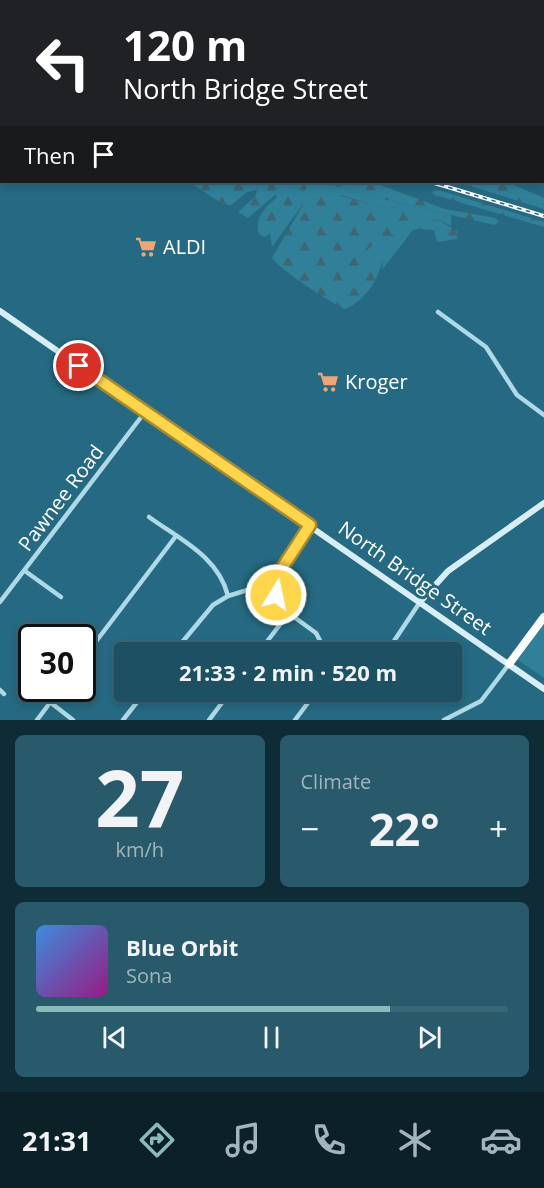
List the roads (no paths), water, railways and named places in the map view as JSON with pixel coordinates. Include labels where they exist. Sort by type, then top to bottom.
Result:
[{"type":"highway","points":[[509,664],[544,616]]},
{"type":"main road","name":"North Bridge Street","points":[[0,310],[544,689]]},
{"type":"main road","points":[[420,602],[448,571],[544,503]]},
{"type":"street","points":[[438,312],[486,347],[517,395],[544,415]]},
{"type":"street","name":"Pawnee Road","points":[[0,602],[145,412]]},
{"type":"street","points":[[149,517],[207,558],[221,575],[228,596]]},
{"type":"street","points":[[182,642],[206,611],[228,596],[273,582],[310,525]]},
{"type":"street","points":[[96,642],[176,536]]},
{"type":"street","points":[[25,571],[61,597]]},
{"type":"street","points":[[273,582],[279,602],[288,614],[316,633],[321,642]]},
{"type":"street","points":[[394,641],[420,602]]},
{"type":"street","points":[[267,642],[288,614]]},
{"type":"street","points":[[444,720],[463,713],[481,701],[509,664]]},
{"type":"street","points":[[123,720],[137,702]]},
{"type":"street","points":[[208,720],[222,702]]},
{"type":"street","points":[[295,720],[308,702]]},
{"type":"street","points":[[37,720],[50,703],[73,720]]},
{"type":"railway","points":[[434,183],[544,216]]},
{"type":"place","name":"ALDI","points":[[146,247]]},
{"type":"place","name":"Kroger","points":[[328,382]]}]
